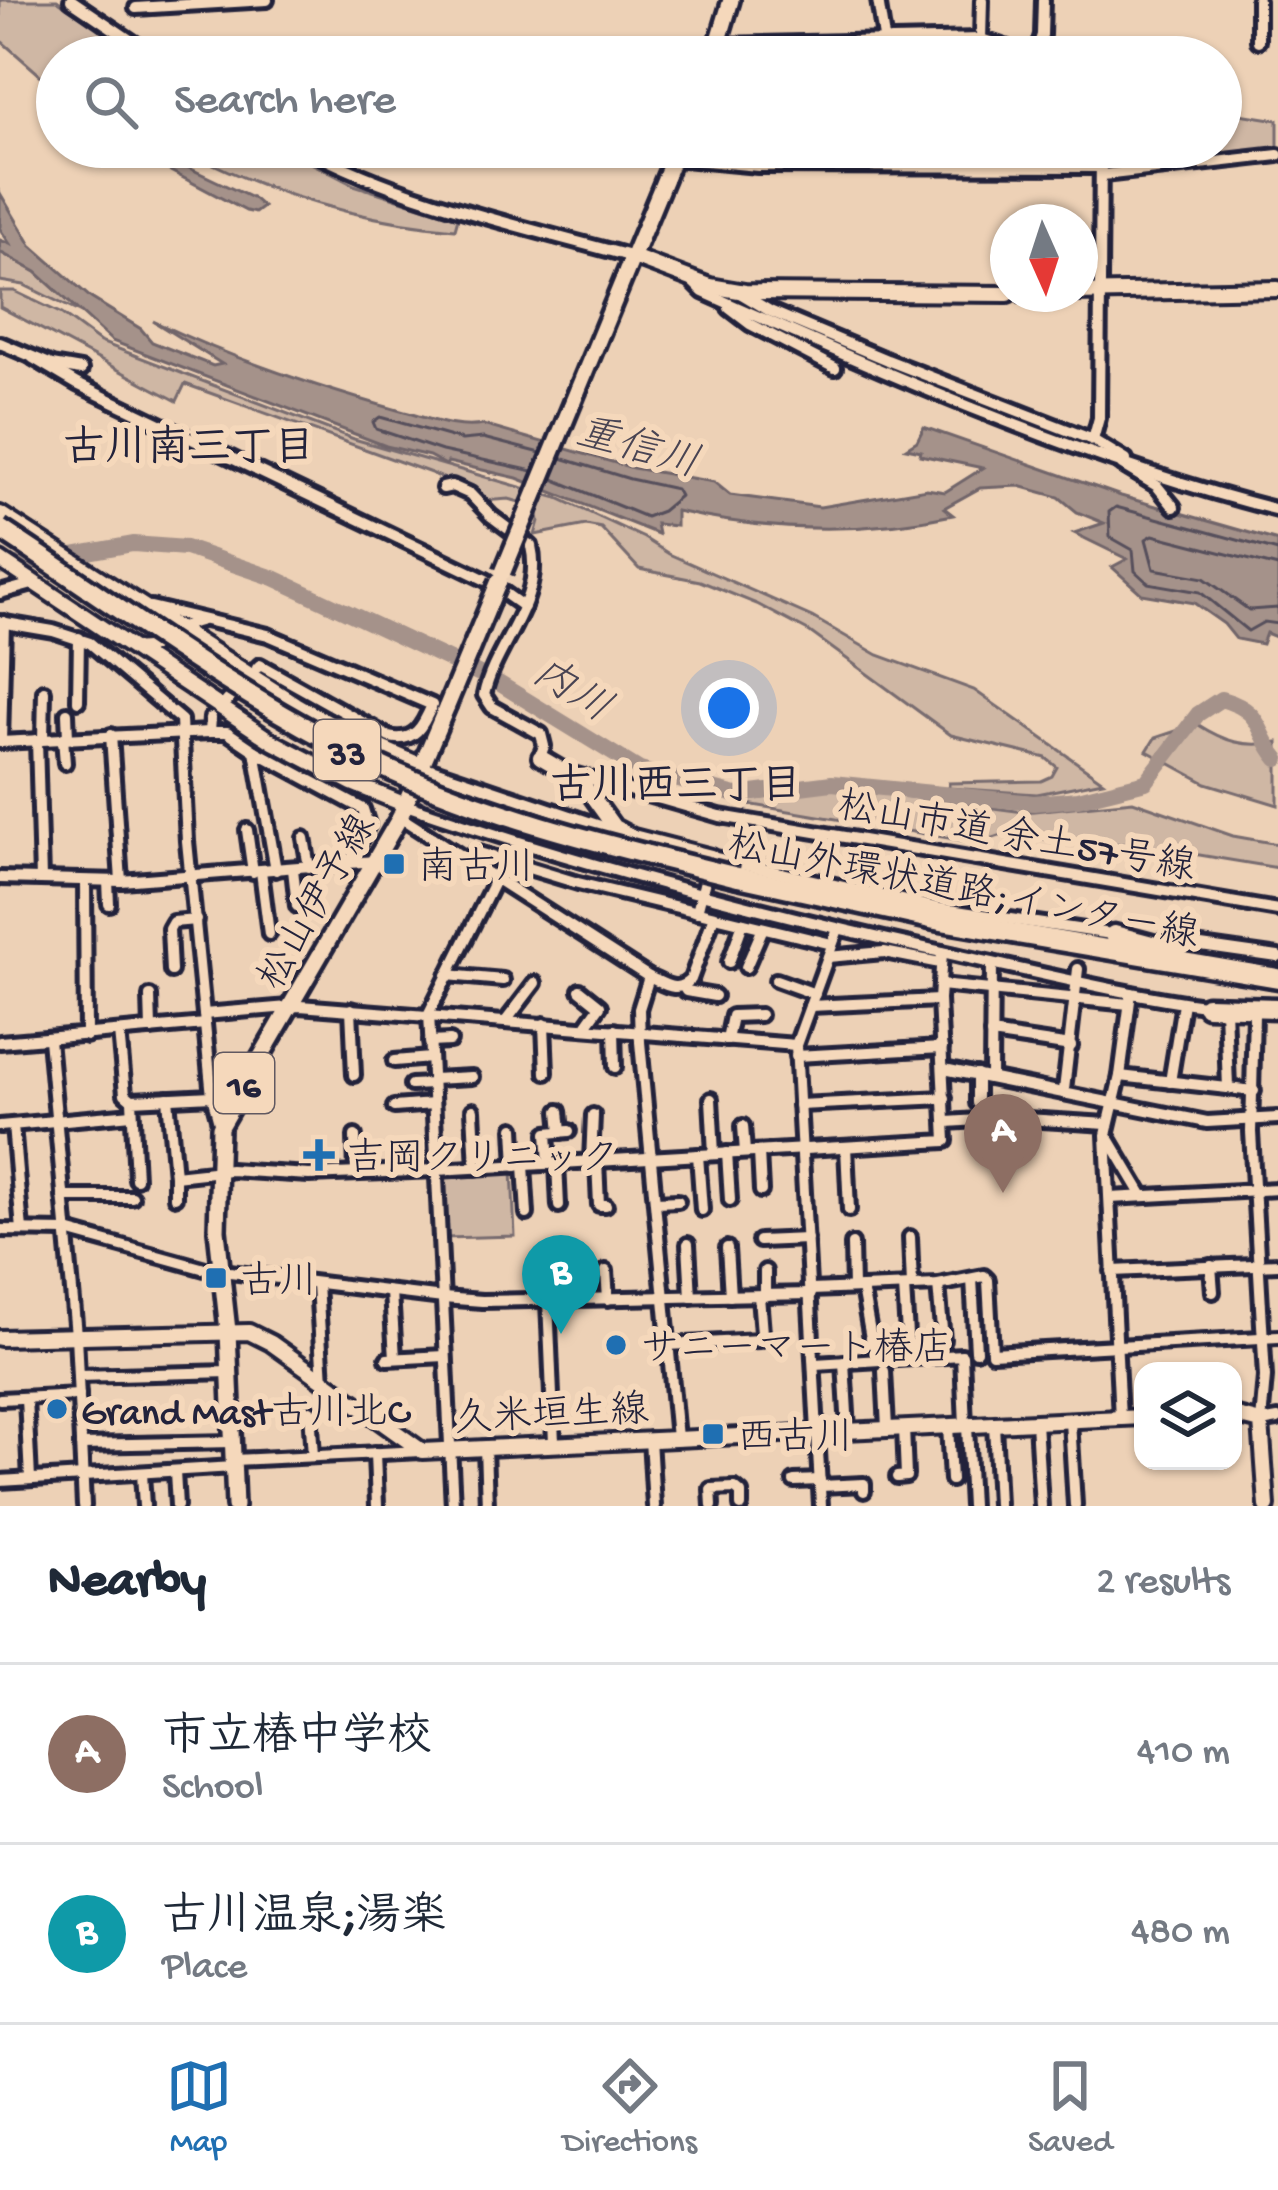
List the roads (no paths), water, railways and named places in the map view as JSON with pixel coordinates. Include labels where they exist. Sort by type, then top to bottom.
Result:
[{"type":"highway","name":"松山外環状道路;インター線","points":[[0,530],[283,715],[356,755],[445,793],[738,877],[935,920],[1278,978]]},
{"type":"highway","points":[[1114,934],[1189,954],[1278,968]]},
{"type":"highway","points":[[1216,1007],[1278,1012]]},
{"type":"main road","points":[[720,36],[730,0]]},
{"type":"main road","name":"松山伊予線","points":[[236,1506],[216,1172],[220,1127],[403,811],[670,168]]},
{"type":"main road","points":[[632,260],[730,296],[990,294]]},
{"type":"main road","points":[[1100,295],[1278,289]]},
{"type":"main road","points":[[0,514],[344,732],[422,766]]},
{"type":"main road","points":[[0,560],[273,742],[403,811]]},
{"type":"main road","name":"松山市道 余土57号線","points":[[540,757],[563,769]]},
{"type":"main road","points":[[563,769],[581,782],[614,827],[633,837],[712,857]]},
{"type":"main road","name":"久米垣生線","points":[[0,1338],[249,1332],[272,1343],[422,1450],[1134,1417]]},
{"type":"main road","points":[[1242,1417],[1261,1422],[1272,1479],[1267,1506]]},
{"type":"street","points":[[71,0],[124,36]]},
{"type":"street","points":[[136,8],[267,0]]},
{"type":"street","points":[[878,0],[885,36]]},
{"type":"street","points":[[981,36],[982,0]]},
{"type":"street","points":[[1041,36],[1043,0]]},
{"type":"street","points":[[1258,0],[1258,41]]},
{"type":"street","points":[[1242,158],[1278,155]]},
{"type":"street","points":[[342,168],[399,190],[632,260]]},
{"type":"street","points":[[995,168],[1135,168]]},
{"type":"street","points":[[1094,440],[1099,418],[1102,168]]},
{"type":"street","points":[[730,296],[750,324],[835,368]]},
{"type":"street","points":[[730,296],[1094,440],[1131,465]]},
{"type":"street","points":[[730,296],[964,404],[1131,465],[1278,510]]},
{"type":"street","points":[[0,343],[486,580],[524,607]]},
{"type":"street","points":[[33,358],[81,370]]},
{"type":"street","points":[[1117,460],[1156,486],[1174,507]]},
{"type":"street","points":[[443,488],[452,486],[470,494],[531,546],[534,571],[524,607],[484,694],[492,707],[541,734],[540,757]]},
{"type":"street","points":[[0,592],[34,581]]},
{"type":"street","points":[[131,600],[285,642],[432,705],[417,733],[400,740],[260,665],[257,668]]},
{"type":"street","points":[[128,647],[158,646],[194,621],[211,620]]},
{"type":"street","points":[[220,1127],[212,1096],[191,877],[183,732],[181,719],[79,638],[2,622],[1,742],[183,732],[211,725],[363,809],[368,825],[349,863]]},
{"type":"street","points":[[78,700],[79,638]]},
{"type":"street","points":[[99,650],[99,670]]},
{"type":"street","points":[[226,702],[245,681]]},
{"type":"street","points":[[40,879],[44,691]]},
{"type":"street","points":[[65,763],[68,713]]},
{"type":"street","points":[[110,904],[115,881],[111,735]]},
{"type":"street","points":[[256,751],[276,870]]},
{"type":"street","points":[[422,766],[633,837]]},
{"type":"street","name":"松山市道 余土57号線","points":[[563,769],[720,817],[1278,910]]},
{"type":"street","points":[[263,801],[278,799]]},
{"type":"street","points":[[403,811],[470,860],[673,988],[684,987],[692,979],[714,916]]},
{"type":"street","points":[[403,811],[701,896],[941,957]]},
{"type":"street","points":[[247,830],[268,934]]},
{"type":"street","points":[[269,835],[284,833]]},
{"type":"street","points":[[304,838],[309,867]]},
{"type":"street","points":[[470,860],[476,852],[578,883],[763,928],[830,951],[941,957],[1077,974],[1130,999]]},
{"type":"street","points":[[697,912],[712,857],[936,908],[1083,935],[1114,934],[1278,956]]},
{"type":"street","points":[[0,878],[115,881],[375,862]]},
{"type":"street","points":[[293,868],[297,906]]},
{"type":"street","points":[[453,1506],[429,1013],[496,877]]},
{"type":"street","points":[[85,881],[86,1036]]},
{"type":"street","points":[[171,971],[173,922],[196,920]]},
{"type":"street","points":[[743,923],[733,963],[763,928]]},
{"type":"street","points":[[821,1506],[796,1050],[838,929]]},
{"type":"street","points":[[175,1176],[437,1170],[946,1141],[941,957]]},
{"type":"street","points":[[991,1077],[992,963]]},
{"type":"street","points":[[1064,1090],[1078,1000],[1077,974]]},
{"type":"street","points":[[447,975],[503,980]]},
{"type":"street","points":[[649,977],[639,1009],[639,1032],[677,1438]]},
{"type":"street","points":[[776,980],[812,1000],[939,1000]]},
{"type":"street","points":[[506,1021],[535,983]]},
{"type":"street","points":[[940,985],[1078,1000],[1130,999],[1278,1012]]},
{"type":"street","points":[[684,987],[715,996]]},
{"type":"street","points":[[580,990],[600,1006],[585,1027]]},
{"type":"street","points":[[150,996],[151,1029]]},
{"type":"street","points":[[1120,1418],[1107,1130],[1115,1106],[1130,999]]},
{"type":"street","points":[[1170,1082],[1183,1003]]},
{"type":"street","points":[[0,1042],[151,1029],[291,1005],[429,1013],[796,1050],[942,1048]]},
{"type":"street","points":[[1216,1007],[1228,1088]]},
{"type":"street","points":[[351,1009],[354,1075]]},
{"type":"street","points":[[1254,1013],[1251,1132],[1265,1377],[1261,1422],[1278,1419]]},
{"type":"street","points":[[728,1040],[732,1016],[760,1015]]},
{"type":"street","points":[[544,1024],[546,1073]]},
{"type":"street","points":[[614,1030],[615,1067]]},
{"type":"street","points":[[119,1032],[125,1094],[132,1107],[136,1178]]},
{"type":"street","points":[[991,1034],[1071,1046]]},
{"type":"street","points":[[49,1039],[76,1335],[84,1506]]},
{"type":"street","points":[[430,1042],[450,1041]]},
{"type":"street","points":[[394,1061],[431,1058]]},
{"type":"street","points":[[944,1069],[1207,1122],[1278,1118]]},
{"type":"street","points":[[976,1075],[977,1103]]},
{"type":"street","points":[[1120,1076],[1254,1091]]},
{"type":"street","points":[[411,1085],[472,1077]]},
{"type":"street","points":[[22,1230],[7,1126],[212,1096]]},
{"type":"street","points":[[799,1105],[946,1098]]},
{"type":"street","points":[[168,1099],[175,1197]]},
{"type":"street","points":[[711,1099],[730,1200]]},
{"type":"street","points":[[394,1107],[433,1104]]},
{"type":"street","points":[[473,1110],[476,1168]]},
{"type":"street","points":[[559,1206],[547,1133],[565,1131],[560,1111]]},
{"type":"street","points":[[593,1115],[599,1205],[606,1204]]},
{"type":"street","points":[[947,1122],[1010,1118],[1107,1130]]},
{"type":"street","points":[[742,1126],[745,1152]]},
{"type":"street","points":[[514,1128],[527,1214]]},
{"type":"street","points":[[1107,1130],[1143,1196]]},
{"type":"street","points":[[355,1136],[356,1173]]},
{"type":"street","points":[[846,1147],[849,1210]]},
{"type":"street","points":[[759,1151],[761,1191]]},
{"type":"street","points":[[698,1155],[702,1210]]},
{"type":"street","points":[[1110,1198],[1278,1189]]},
{"type":"street","points":[[63,1197],[133,1197]]},
{"type":"street","points":[[656,1202],[678,1201]]},
{"type":"street","points":[[0,1230],[67,1231],[221,1271],[443,1298],[762,1295],[938,1285],[984,1276],[992,1353],[1278,1336]]},
{"type":"street","points":[[908,1352],[910,1237]]},
{"type":"street","points":[[759,1241],[807,1239]]},
{"type":"street","points":[[688,1244],[692,1297]]},
{"type":"street","points":[[852,1244],[872,1344]]},
{"type":"street","points":[[727,1248],[730,1296]]},
{"type":"street","points":[[1112,1270],[1278,1264]]},
{"type":"street","points":[[1211,1266],[1213,1292]]},
{"type":"street","points":[[606,1271],[608,1299]]},
{"type":"street","points":[[668,1346],[759,1340],[765,1271]]},
{"type":"street","points":[[972,1280],[976,1351]]},
{"type":"street","points":[[317,1284],[323,1382]]},
{"type":"street","points":[[938,1285],[942,1340]]},
{"type":"street","points":[[391,1292],[391,1359],[445,1356]]},
{"type":"street","points":[[548,1300],[554,1443]]},
{"type":"street","points":[[815,1364],[962,1355],[971,1506]]},
{"type":"street","points":[[844,1362],[848,1430]]},
{"type":"street","points":[[78,1376],[230,1372]]},
{"type":"street","points":[[884,1372],[887,1428]]},
{"type":"street","points":[[0,1399],[79,1395]]},
{"type":"street","points":[[26,1398],[30,1479]]},
{"type":"street","points":[[310,1411],[313,1456]]},
{"type":"street","points":[[1066,1505],[1079,1504],[1070,1421]]},
{"type":"street","points":[[1036,1422],[1043,1467],[1041,1506]]},
{"type":"street","points":[[994,1424],[998,1504]]},
{"type":"street","points":[[948,1426],[951,1480]]},
{"type":"street","points":[[897,1477],[906,1476],[904,1428]]},
{"type":"street","points":[[650,1439],[654,1506]]},
{"type":"street","points":[[81,1445],[233,1442]]},
{"type":"street","points":[[485,1447],[487,1506]]},
{"type":"street","points":[[0,1480],[175,1472],[313,1456],[422,1450]]},
{"type":"street","points":[[375,1453],[377,1506]]},
{"type":"street","points":[[175,1472],[177,1506]]},
{"type":"street","points":[[142,1473],[144,1506]]},
{"type":"street","points":[[794,1481],[864,1484],[864,1491]]},
{"type":"street","points":[[712,1506],[711,1489],[735,1488],[741,1493],[741,1506]]},
{"type":"water","points":[[165,168],[189,168],[263,207],[255,213]]},
{"type":"water","points":[[0,193],[31,245],[91,298],[141,329],[152,342],[213,366],[222,364],[153,321],[244,360],[369,402],[452,425],[483,425],[633,468],[714,482],[730,495],[820,507],[927,489],[945,492],[983,468],[906,448],[917,441],[924,427],[1121,496],[1278,541],[1278,642],[1266,633],[1262,644],[1236,639],[1194,603],[1142,594],[1112,567],[1127,559],[1074,533],[1104,523],[1077,512],[1059,497],[1019,486],[980,488],[944,508],[953,515],[883,526],[780,527],[676,511],[676,526],[656,524],[658,534],[517,478],[446,465],[386,446],[112,341],[36,272],[0,252],[0,240],[10,244],[0,229]]},
{"type":"waterway","name":"内川","points":[[0,568],[133,544],[186,548],[274,578],[497,682],[640,770],[736,795],[832,783],[1034,803],[1078,799],[1146,782],[1198,714],[1221,699],[1252,716],[1278,759]]},
{"type":"place","name":"南古川","points":[[394,864]]},
{"type":"place","name":"吉岡クリニック","points":[[319,1155]]},
{"type":"place","name":"市立椿中学校","points":[[1003,1193]]},
{"type":"place","name":"古川","points":[[216,1278]]},
{"type":"place","name":"古川温泉;湯楽","points":[[561,1334]]},
{"type":"place","name":"サニーマート椿店","points":[[616,1345]]},
{"type":"place","name":"Grand Mast古川北C","points":[[57,1409]]},
{"type":"place","name":"西古川","points":[[713,1434]]},
{"type":"district","name":"古川南三丁目","points":[[189,444]]},
{"type":"district","name":"古川西三丁目","points":[[676,782]]},
{"type":"water label","name":"重信川","points":[[639,444]]}]
